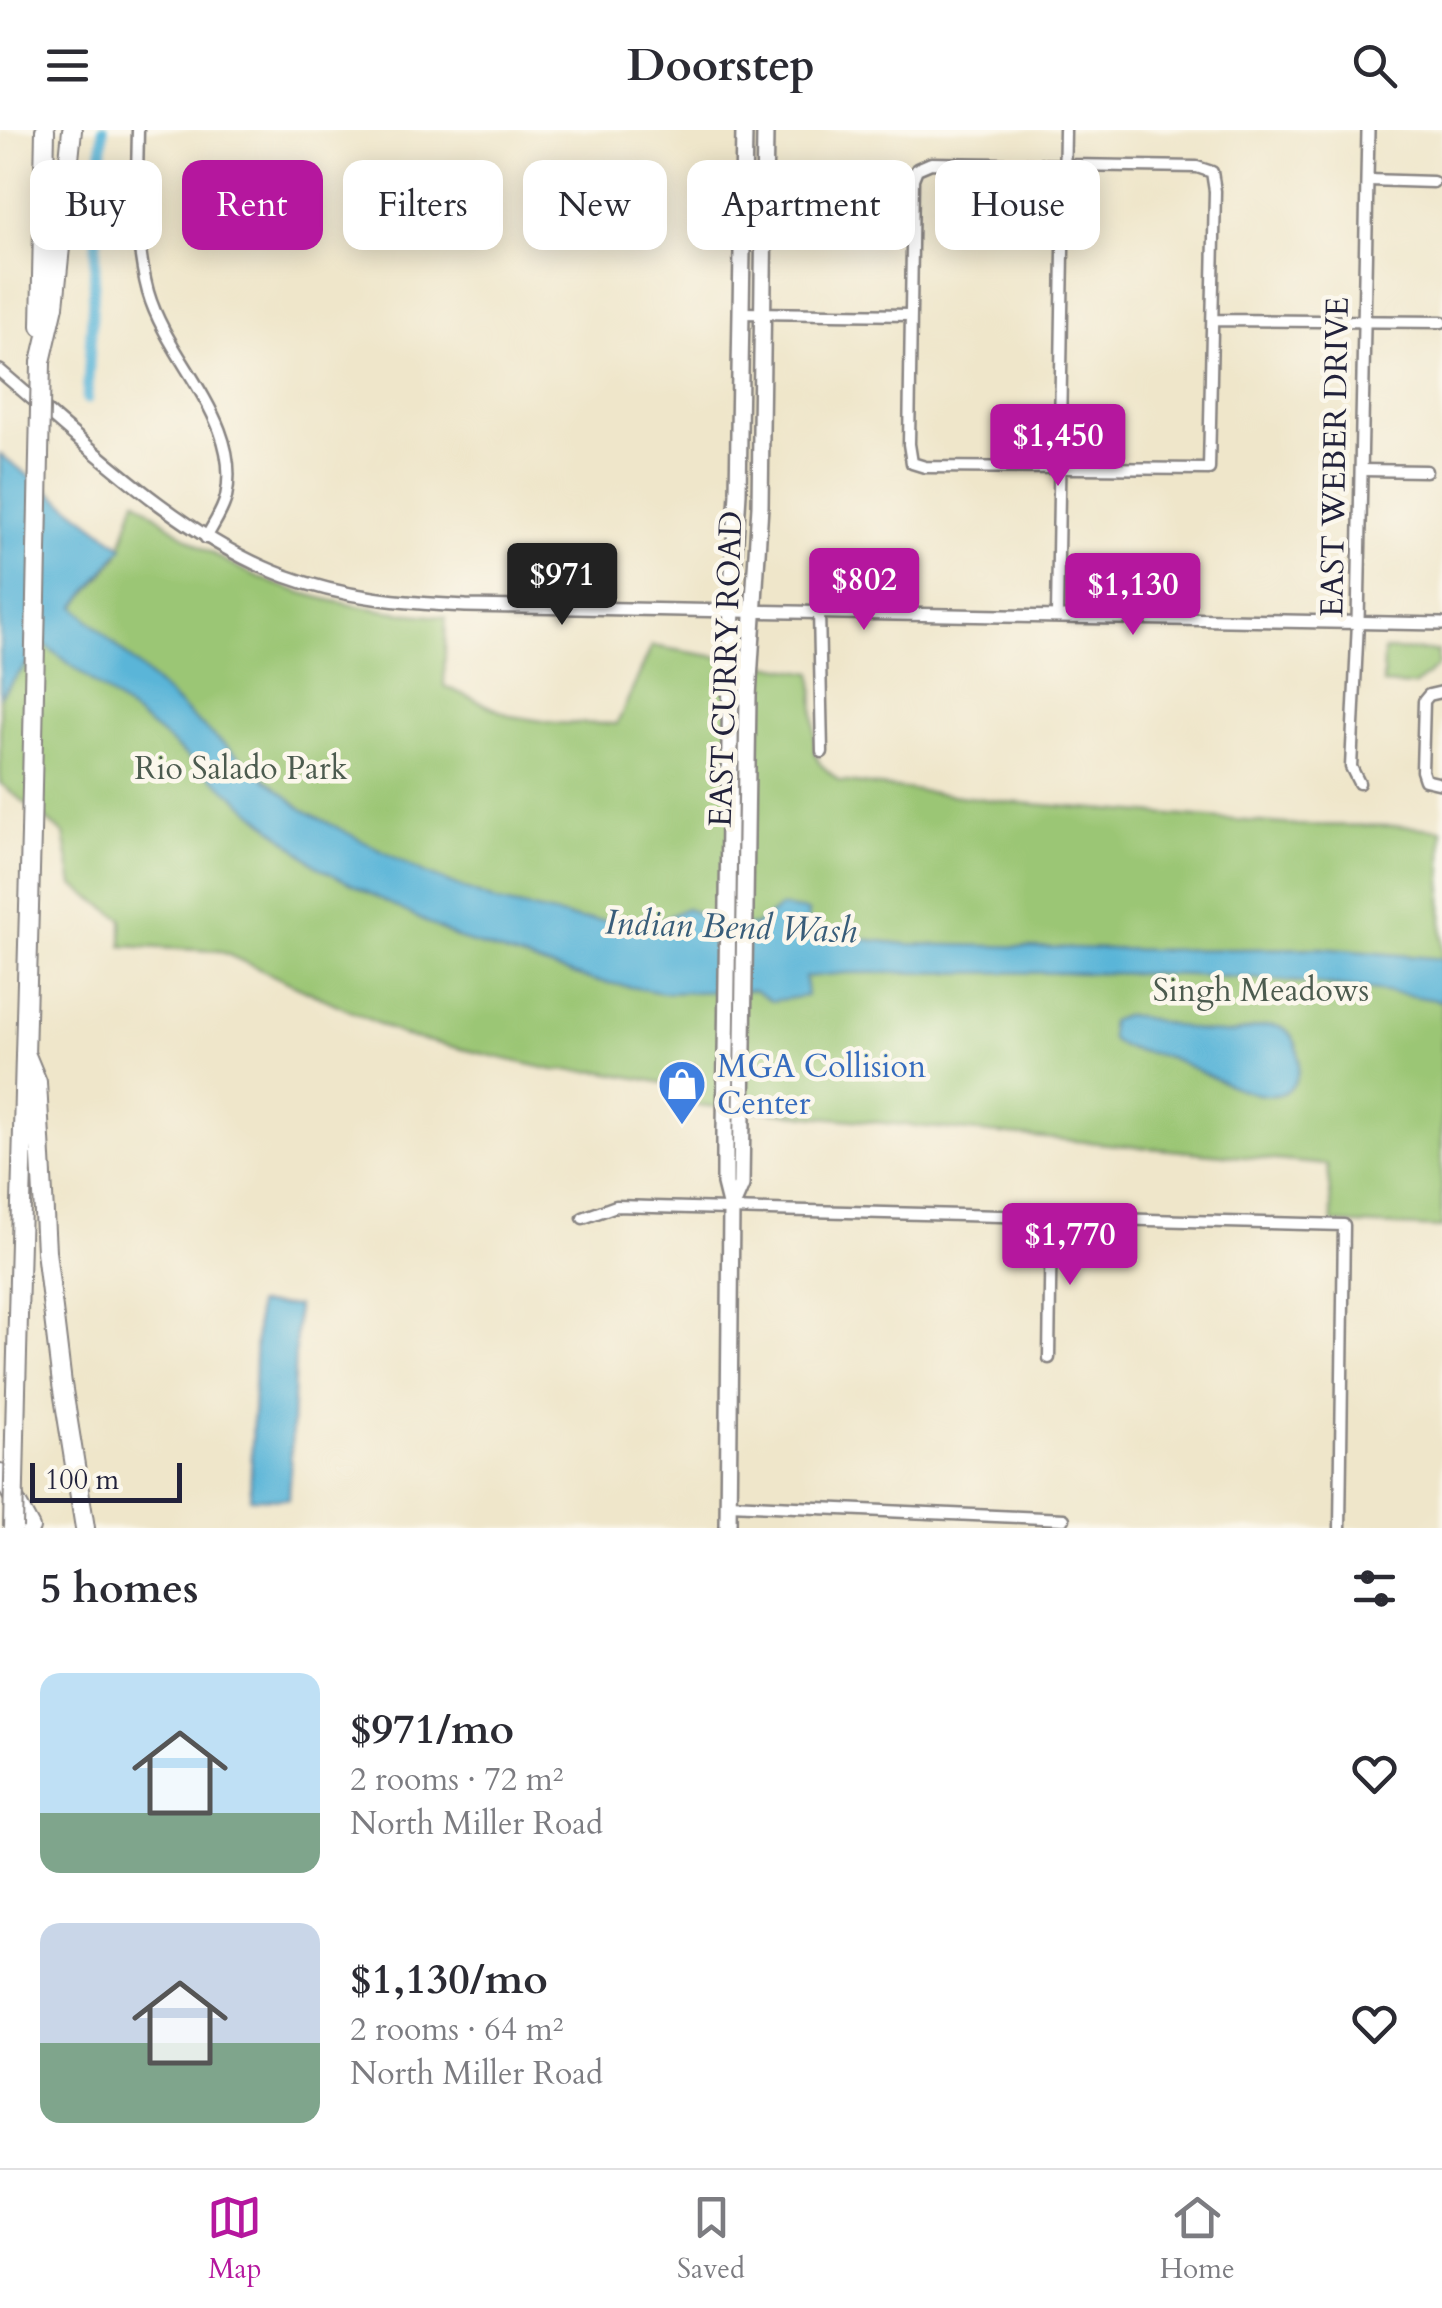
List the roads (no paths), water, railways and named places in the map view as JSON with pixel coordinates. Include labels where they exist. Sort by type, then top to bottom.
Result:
[{"type":"highway","points":[[13,1528],[45,130]]},
{"type":"highway","points":[[41,362],[54,306],[72,130]]},
{"type":"highway","points":[[23,1048],[38,1082],[46,1251],[62,1384],[86,1528]]},
{"type":"highway","points":[[0,1473],[30,1528]]},
{"type":"main road","name":"EAST CURRY ROAD","points":[[728,1528],[731,1208],[724,1184],[735,1001],[732,611],[744,130]]},
{"type":"main road","name":"EAST CURRY ROAD","points":[[736,914],[760,506],[766,130]]},
{"type":"street","points":[[138,130],[137,212],[147,290],[166,338],[223,432],[228,452],[226,501],[206,538]]},
{"type":"street","points":[[1064,160],[1065,130]]},
{"type":"street","name":"EAST WEBER DRIVE","points":[[1359,783],[1351,767],[1358,622],[1368,130]]},
{"type":"street","points":[[935,163],[918,169],[913,179],[909,444],[912,463],[924,467],[1209,470],[1215,190],[1212,172],[1196,168],[1100,167]]},
{"type":"street","points":[[1368,180],[1433,182]]},
{"type":"street","points":[[1057,615],[1063,250]]},
{"type":"street","points":[[741,313],[911,315]]},
{"type":"street","points":[[1213,320],[1442,322]]},
{"type":"street","points":[[0,371],[206,538],[285,576],[375,599],[466,606],[1442,624]]},
{"type":"street","points":[[1362,470],[1426,471]]},
{"type":"street","points":[[820,612],[822,752]]},
{"type":"street","points":[[1442,692],[1429,694],[1424,701],[1422,771],[1425,780],[1442,784]]},
{"type":"street","points":[[583,1218],[616,1206],[1344,1224],[1340,1528]]},
{"type":"street","points":[[1050,1358],[1051,1218]]},
{"type":"street","points":[[728,1504],[1064,1519]]},
{"type":"water","name":"Indian Bend Wash","points":[[0,454],[123,547],[75,607],[195,720],[302,809],[426,874],[499,902],[578,919],[656,923],[686,908],[719,924],[755,926],[780,907],[808,911],[807,933],[906,944],[1154,950],[1322,948],[1442,959],[1442,1001],[1368,989],[1219,976],[995,972],[805,977],[807,996],[771,1001],[754,990],[663,993],[592,980],[460,939],[318,867],[163,736],[44,644],[0,696]]},
{"type":"water","points":[[1126,1015],[1219,1033],[1265,1026],[1284,1029],[1294,1039],[1298,1053],[1294,1083],[1282,1093],[1245,1091],[1168,1057],[1123,1046],[1111,1039],[1110,1021]]},
{"type":"water","points":[[257,1304],[297,1306],[289,1499],[250,1498]]},
{"type":"waterway","points":[[87,399],[103,130]]},
{"type":"place","name":"MGA Collision Center","points":[[682,1126]]},
{"type":"park label","name":"Rio Salado Park","points":[[241,768]]},
{"type":"park label","name":"Singh Meadows","points":[[1261,990]]}]
